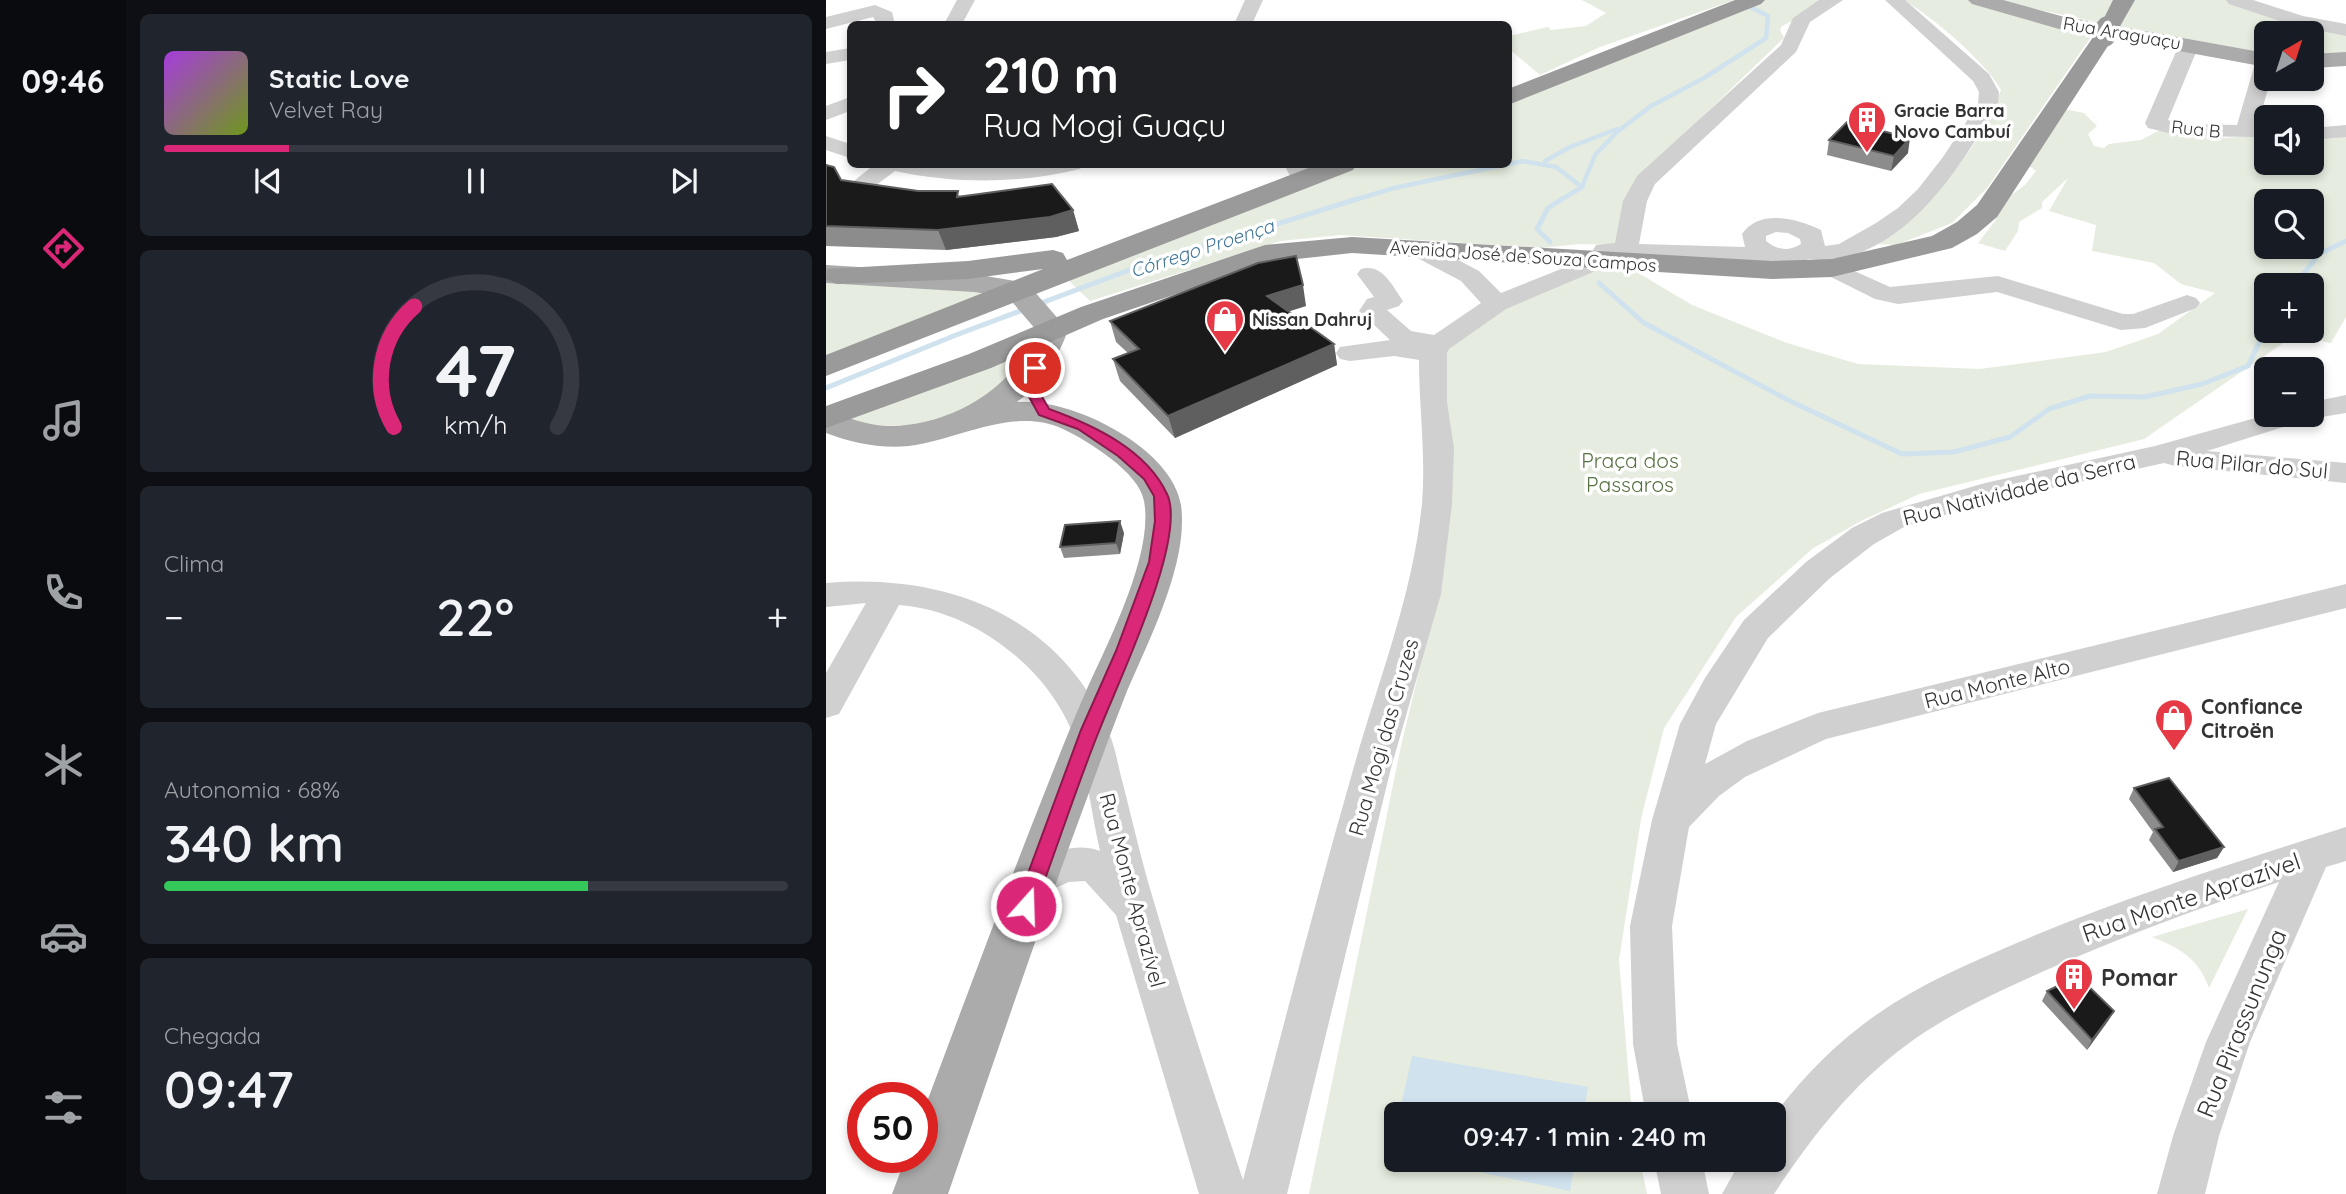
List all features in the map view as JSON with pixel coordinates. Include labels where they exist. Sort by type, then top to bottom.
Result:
[{"type":"highway","points":[[1512,96],[1754,0]]},
{"type":"highway","name":"Avenida José de Souza Campos","points":[[826,366],[1034,308],[1092,313],[1265,254],[1352,246],[1417,248],[1596,262],[1772,270],[1832,268],[1942,242],[1967,228],[1987,211],[2106,32],[2123,0]]},
{"type":"highway","name":"Avenida José de Souza Campos","points":[[826,420],[1034,308],[1065,273],[1299,173],[1324,168]]},
{"type":"highway","points":[[832,274],[968,270],[1038,262],[1161,234]]},
{"type":"main road","name":"Rua Araguaçu","points":[[1979,0],[2059,22],[2254,58]]},
{"type":"main road","points":[[2324,60],[2346,59]]},
{"type":"main road","points":[[832,274],[974,283],[1034,308],[1050,345],[1035,368],[1009,393],[955,424]]},
{"type":"main road","points":[[1035,368],[1035,395],[1044,412]]},
{"type":"main road","points":[[826,420],[843,428],[887,437],[933,432],[955,424],[1000,415],[1044,412],[1083,426],[1123,452],[1149,476],[1161,496],[1163,521],[1157,562],[1125,651],[1090,730],[920,1194]]},
{"type":"street","points":[[955,21],[966,0]]},
{"type":"street","points":[[1244,21],[1254,0]]},
{"type":"street","points":[[1626,249],[1635,201],[1645,181],[1789,48],[1796,36],[1798,23],[1808,14],[1834,0]]},
{"type":"street","points":[[1769,252],[1753,240],[1754,234],[1764,227],[1793,226],[1819,254],[1844,253],[1886,229],[1926,194],[1988,104],[1989,92],[1982,78],[1894,0]]},
{"type":"street","points":[[2235,0],[2303,21]]},
{"type":"street","points":[[827,28],[875,11],[885,16],[886,21]]},
{"type":"street","points":[[2320,21],[2346,15]]},
{"type":"street","points":[[2324,25],[2346,30]]},
{"type":"street","name":"Rua B","points":[[2189,45],[2157,123],[2167,127],[2209,132],[2246,132],[2257,91]]},
{"type":"street","points":[[826,58],[847,54]]},
{"type":"street","points":[[826,114],[847,104]]},
{"type":"street","points":[[2346,116],[2320,125],[2346,131]]},
{"type":"street","points":[[826,143],[847,150]]},
{"type":"street","points":[[885,168],[856,189],[864,195],[906,199]]},
{"type":"street","points":[[911,168],[971,174],[1014,173],[1046,168]]},
{"type":"street","points":[[1865,241],[1905,250]]},
{"type":"street","points":[[1544,258],[1578,251],[1626,249],[1718,255],[1769,252],[1791,256],[1810,243]]},
{"type":"street","points":[[1417,248],[1470,276],[1497,304]]},
{"type":"street","points":[[1350,353],[1417,346],[1497,304],[1596,262]]},
{"type":"street","points":[[1832,268],[1884,295],[1898,296],[1998,284],[2121,322],[2136,322],[2187,303]]},
{"type":"street","points":[[1370,274],[1390,301],[1376,305],[1372,311],[1417,346]]},
{"type":"street","name":"Rua Mogi das Cruzes","points":[[1263,1194],[1372,768],[1424,594],[1437,503],[1439,448],[1433,402],[1417,346]]},
{"type":"street","points":[[2324,409],[2346,404]]},
{"type":"street","name":"Rua Natividade da Serra","points":[[1671,820],[1698,724],[1718,687],[1756,629],[1818,570],[1863,536],[1893,520],[1984,493],[2158,455],[2254,427]]},
{"type":"street","name":"Rua Natividade da Serra","points":[[2288,427],[2295,450],[2341,472]]},
{"type":"street","points":[[2221,437],[2230,454],[2241,464]]},
{"type":"street","name":"Rua Pilar do Sul","points":[[2158,455],[2341,472]]},
{"type":"street","points":[[826,704],[889,593]]},
{"type":"street","name":"Rua Monte Aprazível","points":[[826,595],[910,594],[963,608],[1006,630],[1043,660],[1070,690],[1090,730],[1136,913],[1223,1194]]},
{"type":"street","name":"Rua Monte Alto","points":[[1671,820],[1708,783],[1740,762],[1770,746],[1818,727],[2346,596]]},
{"type":"street","points":[[1666,1102],[1655,1044],[1651,926],[1671,820]]},
{"type":"street","name":"Rua Monte Aprazível","points":[[1786,1136],[1836,1080],[1875,1042],[1949,994],[2077,936],[2198,891],[2329,850]]},
{"type":"street","name":"Rua Pirassununga","points":[[2181,1194],[2196,1136],[2228,1042],[2329,850]]},
{"type":"street","points":[[1035,880],[1072,864],[1091,864],[1112,876],[1136,913]]},
{"type":"street","points":[[1680,1172],[1685,1194]]},
{"type":"street","points":[[1746,1194],[1761,1172]]},
{"type":"green space","points":[[1582,0],[1734,0],[1600,47],[1540,75],[1512,52],[1512,35],[1548,27],[1551,30],[1586,26],[1606,13]]},
{"type":"green space","points":[[1756,0],[1834,0],[1782,26],[1780,30],[1784,38],[1647,170],[1618,245],[1580,244],[1542,248],[1340,235],[1281,241],[1090,301],[1068,280],[1337,168],[1512,168],[1512,97]]},
{"type":"green space","points":[[1903,0],[1970,0],[2095,31],[1987,188],[1952,223],[1896,245],[1875,244],[1932,195],[1949,176],[1980,135],[2001,90],[1983,66],[1957,40]]},
{"type":"green space","points":[[1994,0],[2114,0],[2101,23]]},
{"type":"green space","points":[[2129,0],[2231,0],[2306,21],[2254,21],[2254,51],[2116,26]]},
{"type":"green space","points":[[2324,26],[2346,32],[2346,53],[2324,55]]},
{"type":"green space","name":"Praça dos Passaros","points":[[2063,109],[2084,113],[2097,126],[2088,134],[2094,146],[2104,148],[2109,144],[2141,140],[2162,129],[2225,138],[2254,136],[2254,175],[2324,175],[2324,134],[2346,133],[2346,317],[2331,343],[2324,341],[2324,273],[2254,273],[2254,343],[2283,343],[2263,357],[2254,357],[2254,363],[2144,439],[1919,494],[1859,522],[1812,549],[1736,617],[1664,728],[1641,819],[1619,960],[1631,1102],[1384,1102],[1384,1172],[1642,1172],[1647,1194],[1309,1194],[1401,746],[1438,593],[1440,354],[1506,307],[1585,270],[1635,271],[1692,305],[1787,343],[1858,364],[1980,369],[2106,352],[2158,334],[2215,293],[2181,284],[2154,263],[2092,251],[2096,225],[2049,211],[2068,178],[2042,202],[2042,208],[2019,222],[2018,231],[2005,251],[1978,243],[1995,221],[2006,199],[2025,185],[2036,171],[2028,165]]},
{"type":"green space","points":[[826,278],[994,293],[826,357]]},
{"type":"green space","points":[[1037,342],[1029,364],[955,417],[917,425],[873,426],[845,417]]},
{"type":"green space","points":[[2248,909],[2209,988],[2194,962],[2152,937]]},
{"type":"water","points":[[1412,1056],[1588,1087],[1585,1102],[1402,1102]]},
{"type":"water","points":[[1479,1172],[1573,1172],[1570,1191]]},
{"type":"building","points":[[1847,122],[1910,138],[1894,156],[1829,140]]},
{"type":"building","points":[[826,165],[834,167],[841,180],[918,191],[958,191],[957,197],[1052,184],[1073,210],[1050,217],[938,230],[826,226]]},
{"type":"building","name":"Nissan Dahruj","points":[[1296,256],[1303,285],[1267,296],[1334,344],[1168,416],[1113,359],[1139,349],[1110,321],[1258,263]]},
{"type":"building","points":[[1120,521],[1116,543],[1060,547],[1065,525]]},
{"type":"building","points":[[2169,778],[2224,847],[2179,861],[2155,829],[2163,827],[2134,788]]},
{"type":"building","name":"Pomar","points":[[2078,976],[2114,1011],[2092,1040],[2047,991]]},
{"type":"waterway","points":[[1582,187],[1595,155],[1617,132],[1651,106],[1704,78],[1766,38],[1768,16],[1737,0]]},
{"type":"waterway","points":[[1545,161],[1570,147],[1617,129]]},
{"type":"waterway","name":"Córrego Proença","points":[[1512,163],[1523,161],[1556,167],[1582,187]]},
{"type":"waterway","name":"Córrego Proença","points":[[1351,201],[1394,188],[1490,168]]},
{"type":"waterway","points":[[1559,201],[1582,187]]},
{"type":"waterway","name":"Córrego Proença","points":[[826,388],[956,335],[1132,269],[1357,199]]},
{"type":"waterway","points":[[1550,242],[1537,229],[1548,208],[1562,199]]},
{"type":"waterway","points":[[2304,273],[2319,254],[2346,241]]},
{"type":"waterway","points":[[1599,283],[1644,323],[1788,400],[1902,454],[1954,452],[2010,437],[2049,409],[2090,396],[2145,397],[2202,384],[2248,366],[2259,343]]},
{"type":"place","name":"Gracie Barra Novo Cambuí","points":[[1867,154]]},
{"type":"place","name":"Nissan Dahruj","points":[[1225,353]]},
{"type":"place","name":"Confiance Citroën","points":[[2174,752]]},
{"type":"place","name":"Pomar","points":[[2074,1011]]},
{"type":"route","points":[[1026,906],[1090,730],[1125,651],[1157,562],[1163,521],[1161,496],[1149,476],[1123,452],[1083,426],[1044,412],[1035,395],[1035,368]]}]
